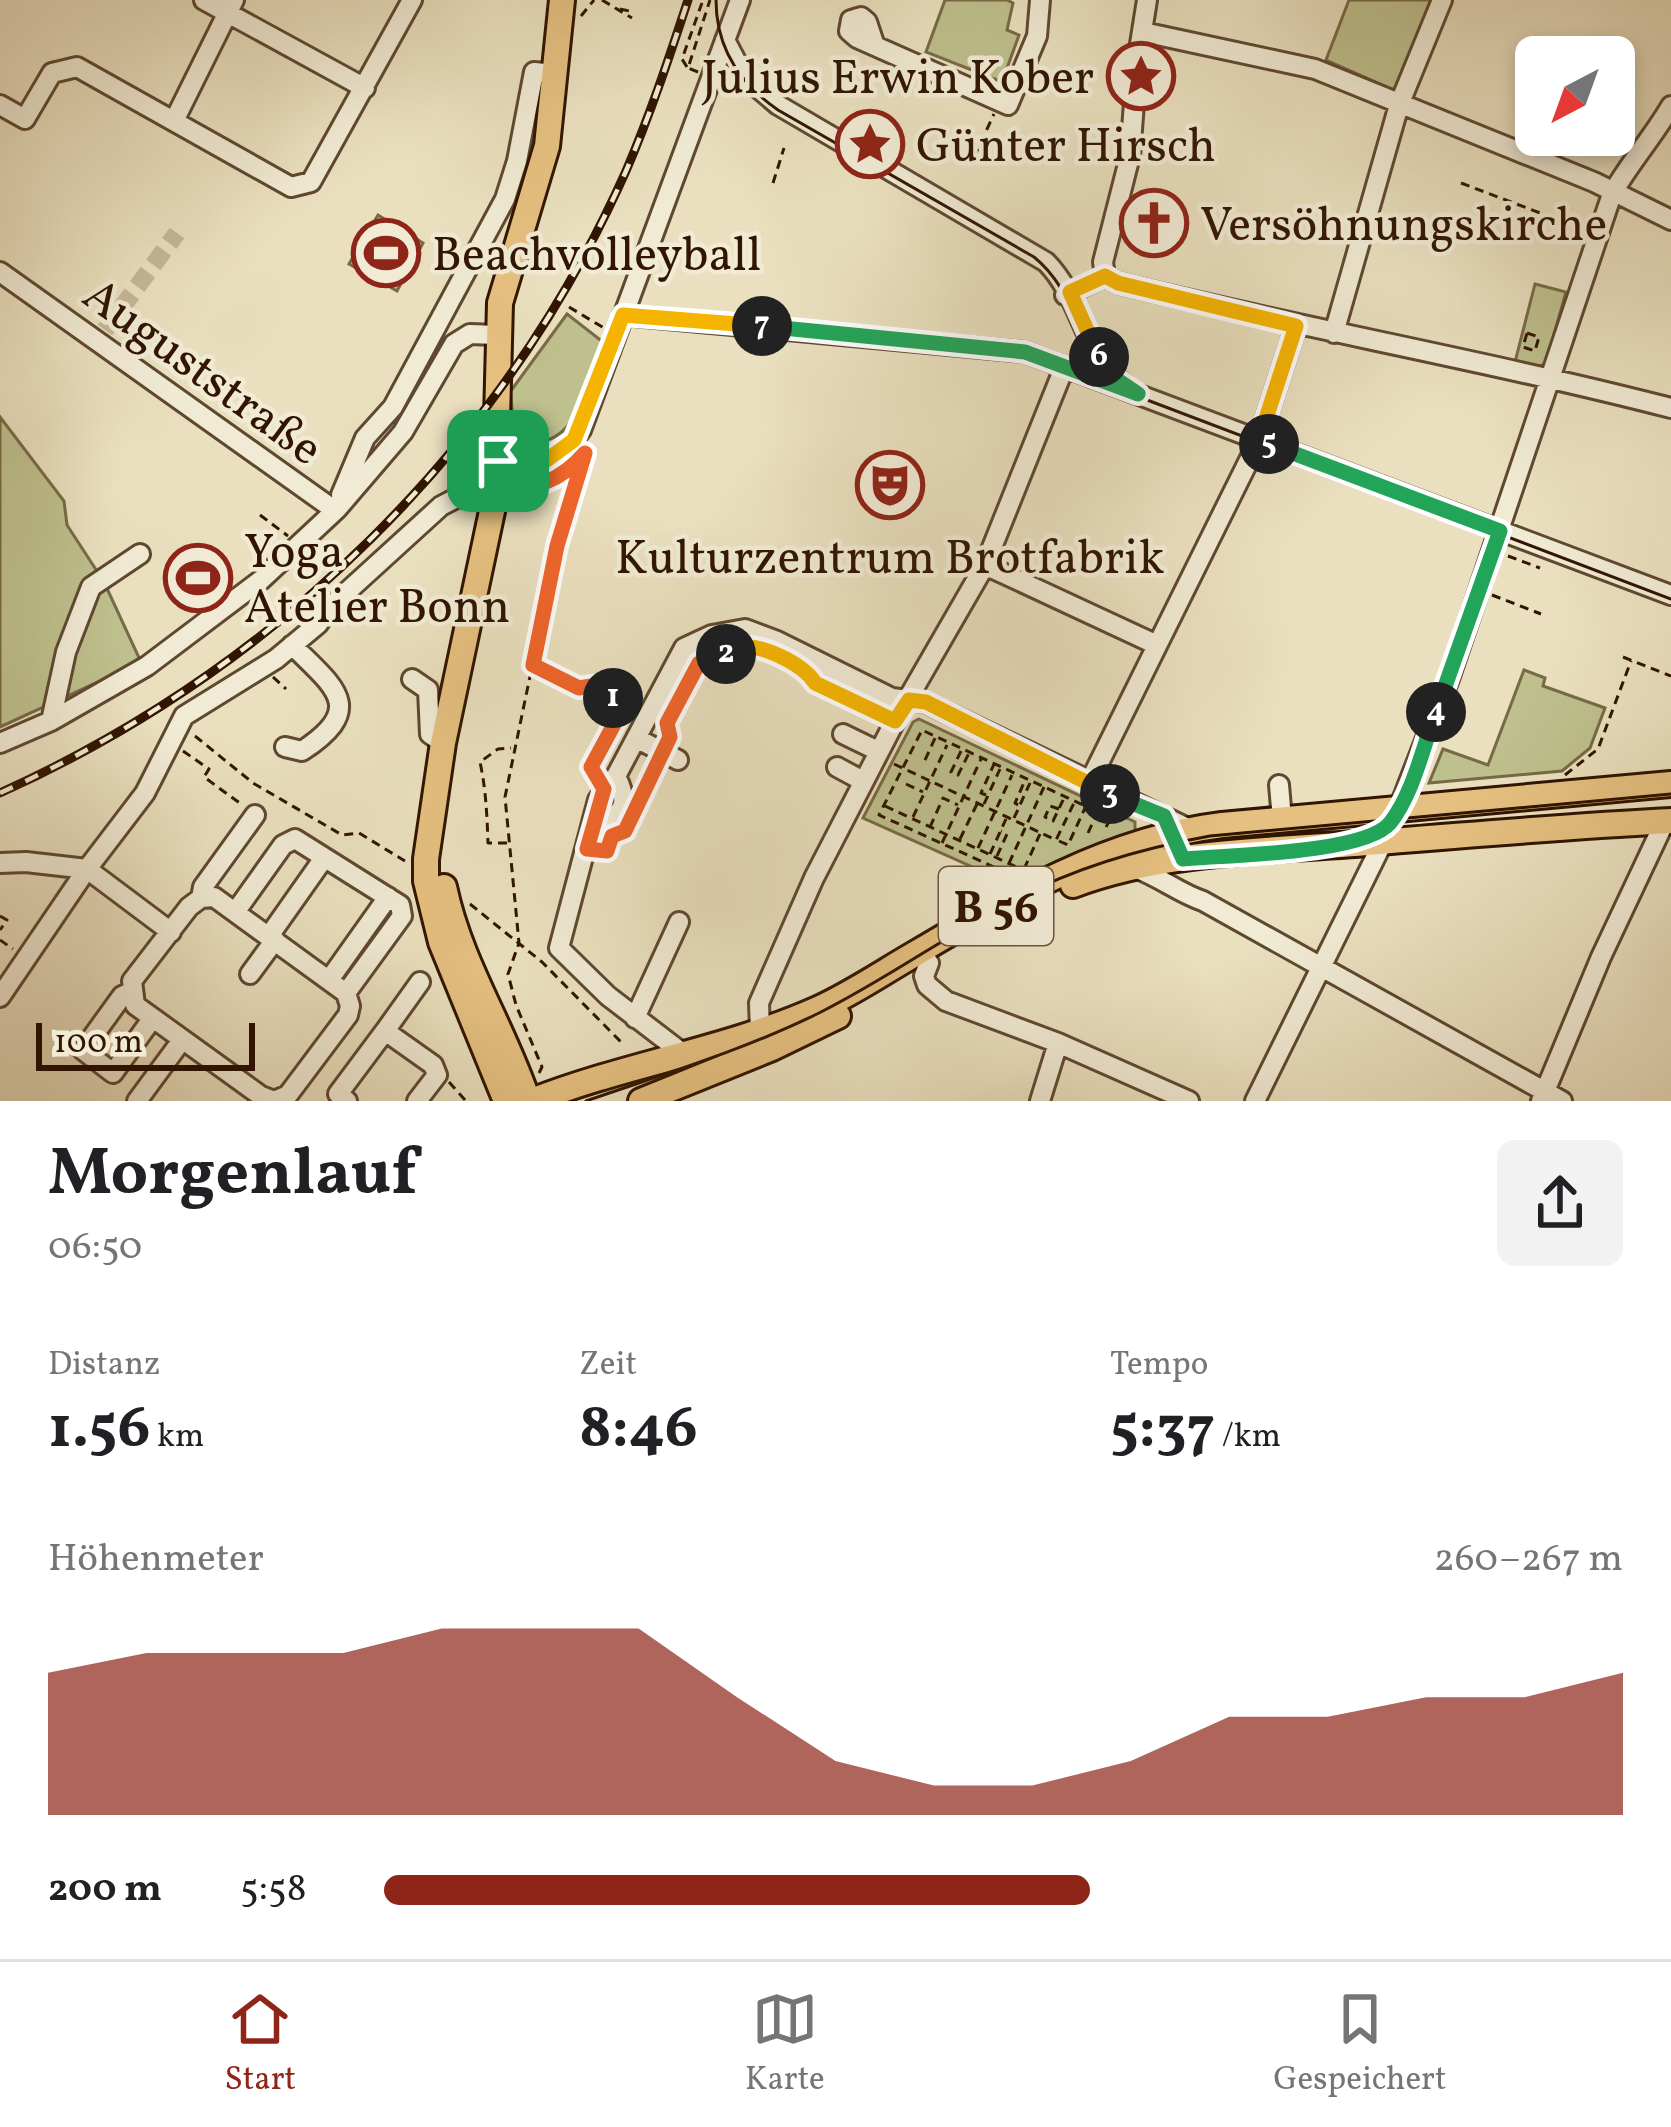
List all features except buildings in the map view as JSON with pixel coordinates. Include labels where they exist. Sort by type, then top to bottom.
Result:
[{"type":"main road","points":[[530,1101],[498,1052],[434,915],[426,881],[443,743],[498,476],[496,334],[506,281],[543,165],[562,0]]},
{"type":"main road","name":"B 56","points":[[530,1101],[581,1082],[685,1055],[833,1001],[1016,894],[1101,856],[1170,846],[1282,819],[1664,784]]},
{"type":"main road","name":"B 56","points":[[641,1101],[828,1022],[1066,888],[1131,866],[1170,846],[1349,844],[1668,821]]},
{"type":"main road","points":[[498,1052],[539,1073],[581,1082]]},
{"type":"main road","points":[[482,1101],[498,1052]]},
{"type":"main road","points":[[498,1052],[506,1101]]},
{"type":"street","points":[[204,0],[232,7],[364,88]]},
{"type":"street","points":[[0,105],[25,119],[52,73],[77,67],[291,187],[311,182],[412,0]]},
{"type":"street","points":[[0,997],[145,793],[190,710],[292,645],[441,506],[498,476],[544,462],[574,440],[740,0]]},
{"type":"street","points":[[875,46],[1008,105],[1037,36],[1040,0]]},
{"type":"street","points":[[1105,276],[1103,262],[1130,156],[1147,0]]},
{"type":"street","points":[[1334,333],[1400,105],[1442,0]]},
{"type":"street","points":[[174,121],[232,7]]},
{"type":"street","points":[[1143,32],[1315,69],[1594,182],[1671,220]]},
{"type":"street","points":[[725,40],[744,76],[778,105],[1046,262],[1103,364],[1138,394]]},
{"type":"street","points":[[0,743],[51,721],[192,634],[299,544],[333,509],[364,438],[393,407],[505,200],[534,72],[556,74]]},
{"type":"street","points":[[1349,844],[1386,827],[1399,808],[1497,540],[1612,194],[1636,151],[1671,106]]},
{"type":"street","name":"Auguststraße","points":[[0,272],[101,336],[333,509],[403,432],[454,344],[470,334],[496,334]]},
{"type":"street","points":[[1067,293],[1105,276]]},
{"type":"street","points":[[1105,276],[1296,326],[1552,378],[1671,409]]},
{"type":"street","points":[[623,315],[1025,352],[1259,440],[1497,540],[1671,595]]},
{"type":"street","points":[[1089,783],[1259,440],[1296,326]]},
{"type":"street","points":[[760,1030],[759,1003],[814,878],[895,721],[985,565],[1064,368]]},
{"type":"street","points":[[51,721],[66,652],[91,587],[140,554]]},
{"type":"street","points":[[985,565],[1157,645]]},
{"type":"street","points":[[685,1055],[631,1028],[559,948],[596,819],[614,818],[624,808],[626,800],[610,783],[684,648],[712,634],[745,629],[777,641],[892,698],[926,702],[1142,809],[1203,901]]},
{"type":"street","points":[[285,747],[302,751],[310,746],[340,716],[342,702],[338,691],[292,645]]},
{"type":"street","points":[[412,679],[428,690],[430,734],[443,743]]},
{"type":"street","points":[[843,734],[877,754]]},
{"type":"street","points":[[636,738],[670,756]]},
{"type":"street","points":[[836,767],[863,781]]},
{"type":"street","points":[[1279,785],[1282,819]]},
{"type":"street","points":[[236,911],[283,845],[295,839],[400,905],[402,916],[306,1070],[288,1095],[274,1101],[152,1019],[134,1005],[130,992],[132,981],[201,898],[202,887],[255,814]]},
{"type":"street","points":[[1170,846],[1184,895],[1203,901],[1549,1099],[1601,958],[1668,821]]},
{"type":"street","points":[[1255,1101],[1383,842]]},
{"type":"street","points":[[250,974],[325,858]]},
{"type":"street","points":[[0,863],[87,869],[170,932]]},
{"type":"street","points":[[201,898],[214,897],[236,911],[329,980],[348,1004]]},
{"type":"street","points":[[329,980],[388,897]]},
{"type":"street","points":[[631,1028],[679,922]]},
{"type":"street","points":[[929,963],[924,976],[927,985],[946,1001],[1058,1043],[1190,1101]]},
{"type":"street","points":[[306,1070],[343,1098],[420,982]]},
{"type":"street","points":[[130,992],[122,996],[83,1050],[113,1072],[152,1019]]},
{"type":"street","points":[[385,1031],[433,1065],[437,1075],[417,1101]]},
{"type":"street","points":[[137,1101],[182,1040]]},
{"type":"street","points":[[1040,1101],[1058,1043]]},
{"type":"path","points":[[602,0],[633,15]]},
{"type":"path","points":[[688,68],[706,0]]},
{"type":"path","points":[[706,0],[682,59],[688,68],[710,76]]},
{"type":"path","points":[[974,158],[1000,101]]},
{"type":"path","points":[[772,183],[784,148]]},
{"type":"path","points":[[771,155],[780,158]]},
{"type":"path","points":[[1461,183],[1598,235]]},
{"type":"path","points":[[569,307],[616,334]]},
{"type":"path","points":[[498,476],[520,490],[568,473],[585,453],[557,546],[506,797],[519,943],[508,974],[542,1067]]},
{"type":"path","points":[[260,515],[299,544]]},
{"type":"path","points":[[1497,540],[1540,568]]},
{"type":"path","points":[[1479,590],[1540,614]]},
{"type":"path","points":[[634,812],[670,756],[667,723],[699,663],[746,647],[759,651]]},
{"type":"path","points":[[1623,657],[1671,676]]},
{"type":"path","points":[[1540,794],[1598,749],[1631,661]]},
{"type":"path","points":[[533,665],[625,704]]},
{"type":"path","points":[[808,672],[815,683],[895,721]]},
{"type":"path","points":[[276,680],[286,689]]},
{"type":"path","points":[[610,783],[591,767],[625,704],[636,699],[652,707]]},
{"type":"path","points":[[179,724],[254,783],[342,835],[359,833],[413,867]]},
{"type":"path","points":[[1040,832],[1018,876],[879,815],[922,730],[1111,818],[1106,827]]},
{"type":"path","points":[[925,760],[936,736]]},
{"type":"path","points":[[913,819],[948,742]]},
{"type":"path","points":[[171,744],[209,769],[204,776],[255,814]]},
{"type":"path","points":[[507,843],[488,843],[484,818],[488,793],[479,762],[498,749],[513,748]]},
{"type":"path","points":[[962,748],[950,772],[958,776],[969,752]]},
{"type":"path","points":[[877,754],[1067,845],[1086,806]]},
{"type":"path","points":[[942,844],[982,758]]},
{"type":"path","points":[[988,796],[981,793],[994,764]]},
{"type":"path","points":[[960,841],[1001,766]]},
{"type":"path","points":[[977,849],[1013,772]]},
{"type":"path","points":[[990,855],[1029,780]]},
{"type":"path","points":[[906,784],[925,793]]},
{"type":"path","points":[[1005,871],[1044,787]]},
{"type":"path","points":[[1058,809],[1065,796]]},
{"type":"path","points":[[930,827],[943,798],[960,806]]},
{"type":"path","points":[[1056,840],[1075,801]]},
{"type":"path","points":[[884,806],[1024,871]]},
{"type":"path","points":[[1088,833],[1098,812]]},
{"type":"path","points":[[587,849],[607,851],[612,836],[625,831]]},
{"type":"path","points":[[1000,831],[1019,840]]},
{"type":"path","points":[[996,858],[1007,834]]},
{"type":"path","points":[[466,901],[544,961],[622,1042],[631,1028]]},
{"type":"path","points":[[0,916],[7,920],[0,930]]},
{"type":"path","points":[[437,1075],[454,1085],[466,1101]]},
{"type":"green space","points":[[945,0],[1013,3],[1007,30],[1019,35],[1002,82],[926,52]]},
{"type":"green space","points":[[1349,0],[1433,0],[1394,90],[1326,60]]},
{"type":"green space","name":"Beachvolleyball","points":[[378,215],[423,243],[397,291],[349,264]]},
{"type":"green space","points":[[1535,284],[1566,292],[1546,363],[1540,366],[1515,362]]},
{"type":"green space","points":[[567,314],[603,342],[572,421],[548,440],[532,442],[514,424],[510,392]]},
{"type":"green space","points":[[0,417],[64,501],[67,525],[104,582],[141,662],[0,727]]},
{"type":"green space","points":[[1524,670],[1545,678],[1543,686],[1605,708],[1590,748],[1562,771],[1429,783],[1443,749],[1488,765]]},
{"type":"green space","points":[[919,719],[1135,822],[1135,832],[1013,885],[863,818],[913,722]]},
{"type":"tunnel","points":[[105,330],[177,233]]},
{"type":"tram line","points":[[716,0],[725,49],[752,88],[778,110],[1034,257],[1062,290],[1102,364],[1134,395],[1671,599]]},
{"type":"tram line","points":[[586,1101],[791,1026],[1018,898],[1064,876],[1136,852],[1210,836],[1671,794]]},
{"type":"railway","points":[[0,793],[101,742],[197,682],[287,615],[370,539],[446,457],[515,368],[575,272],[635,150],[688,0]]},
{"type":"place","name":"Julius Erwin Kober","points":[[1141,76]]},
{"type":"place","name":"Günter Hirsch","points":[[870,144]]},
{"type":"place","name":"Versöhnungskirche","points":[[1154,223]]},
{"type":"place","name":"Beachvolleyball","points":[[386,253]]},
{"type":"place","name":"Kulturzentrum Brotfabrik","points":[[890,485]]},
{"type":"place","name":"Yoga Atelier Bonn","points":[[198,578]]},
{"type":"route","points":[[1105,276],[1109,281],[1296,326],[1259,440],[1500,531],[1399,808],[1386,827],[1349,844],[1183,859],[1164,816],[1156,812],[926,702],[909,700],[895,721],[815,683],[808,672],[772,654],[746,647],[699,663],[667,723],[670,737],[644,793],[625,831],[612,836],[607,851],[587,849],[604,789],[591,767],[625,704],[533,665],[557,546],[585,453],[568,473],[520,490],[496,490],[498,461],[544,462],[574,440],[623,315],[1025,352],[1138,394],[1103,364],[1070,292],[1105,276]]}]
